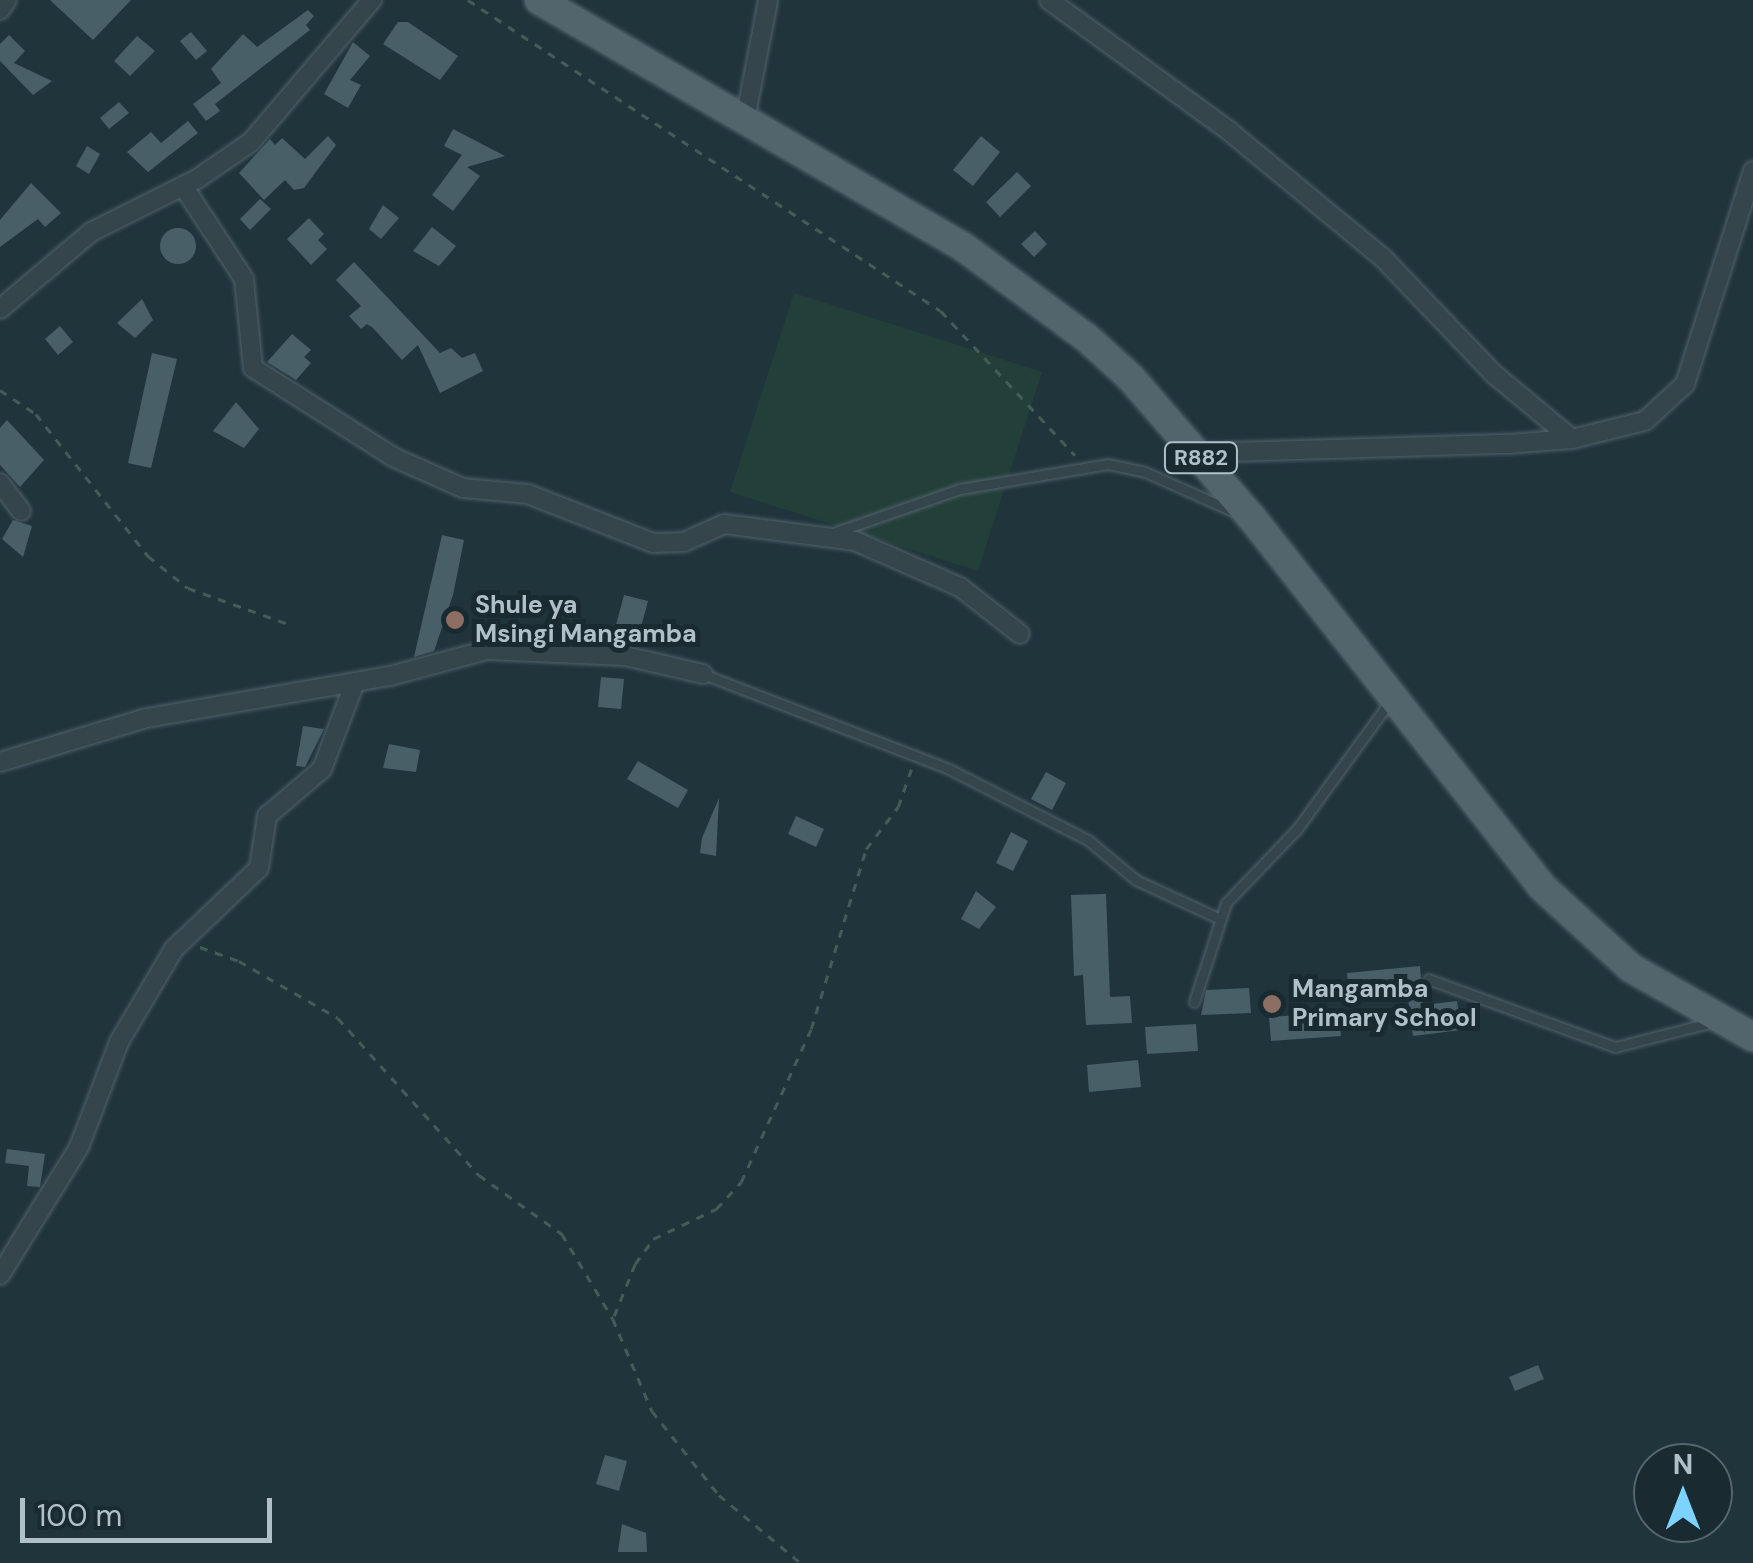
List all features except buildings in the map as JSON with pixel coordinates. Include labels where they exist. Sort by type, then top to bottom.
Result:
[{"type":"main road","name":"R882","points":[[540,0],[1030,292],[1131,378],[1252,518],[1498,838],[1590,934],[1660,989],[1753,1037]]},
{"type":"street","points":[[0,10],[8,0]]},
{"type":"street","points":[[0,309],[78,241],[183,186],[250,142],[282,112],[372,0]]},
{"type":"street","points":[[746,120],[768,0]]},
{"type":"street","points":[[1050,0],[1229,131],[1383,258],[1495,375],[1572,439]]},
{"type":"street","points":[[1198,454],[1572,439],[1645,420],[1685,384],[1753,171]]},
{"type":"street","points":[[183,186],[244,279],[253,368],[393,456],[463,488],[528,494],[653,543],[684,542],[724,524],[856,541],[960,587],[1020,634]]},
{"type":"street","points":[[0,483],[21,511]]},
{"type":"street","points":[[0,762],[147,718],[355,682],[487,650],[625,656],[703,674]]},
{"type":"street","points":[[3,1264],[79,1147],[119,1042],[181,940],[259,868],[267,816],[322,769],[355,682]]},
{"type":"lane","points":[[828,535],[960,488],[1085,467],[1124,465],[1252,518]]},
{"type":"lane","points":[[703,674],[916,756],[1088,840],[1136,880],[1218,918]]},
{"type":"lane","points":[[1194,1002],[1218,918],[1297,829],[1392,699]]},
{"type":"lane","points":[[1428,978],[1615,1047],[1717,1020]]},
{"type":"path","points":[[468,0],[941,310],[1085,467]]},
{"type":"path","points":[[0,390],[36,414],[148,556],[175,577],[286,623]]},
{"type":"path","points":[[613,1319],[642,1251],[665,1230],[716,1208],[741,1182],[811,1028],[866,849],[898,807],[916,756]]},
{"type":"path","points":[[181,940],[239,961],[338,1018],[478,1175],[562,1234],[613,1319],[652,1411],[719,1495],[801,1563]]},
{"type":"green space","points":[[794,293],[1042,372],[978,571],[730,492]]},
{"type":"place","name":"Shule ya Msingi Mangamba","points":[[455,620]]},
{"type":"place","name":"Mangamba Primary School","points":[[1272,1004]]}]
